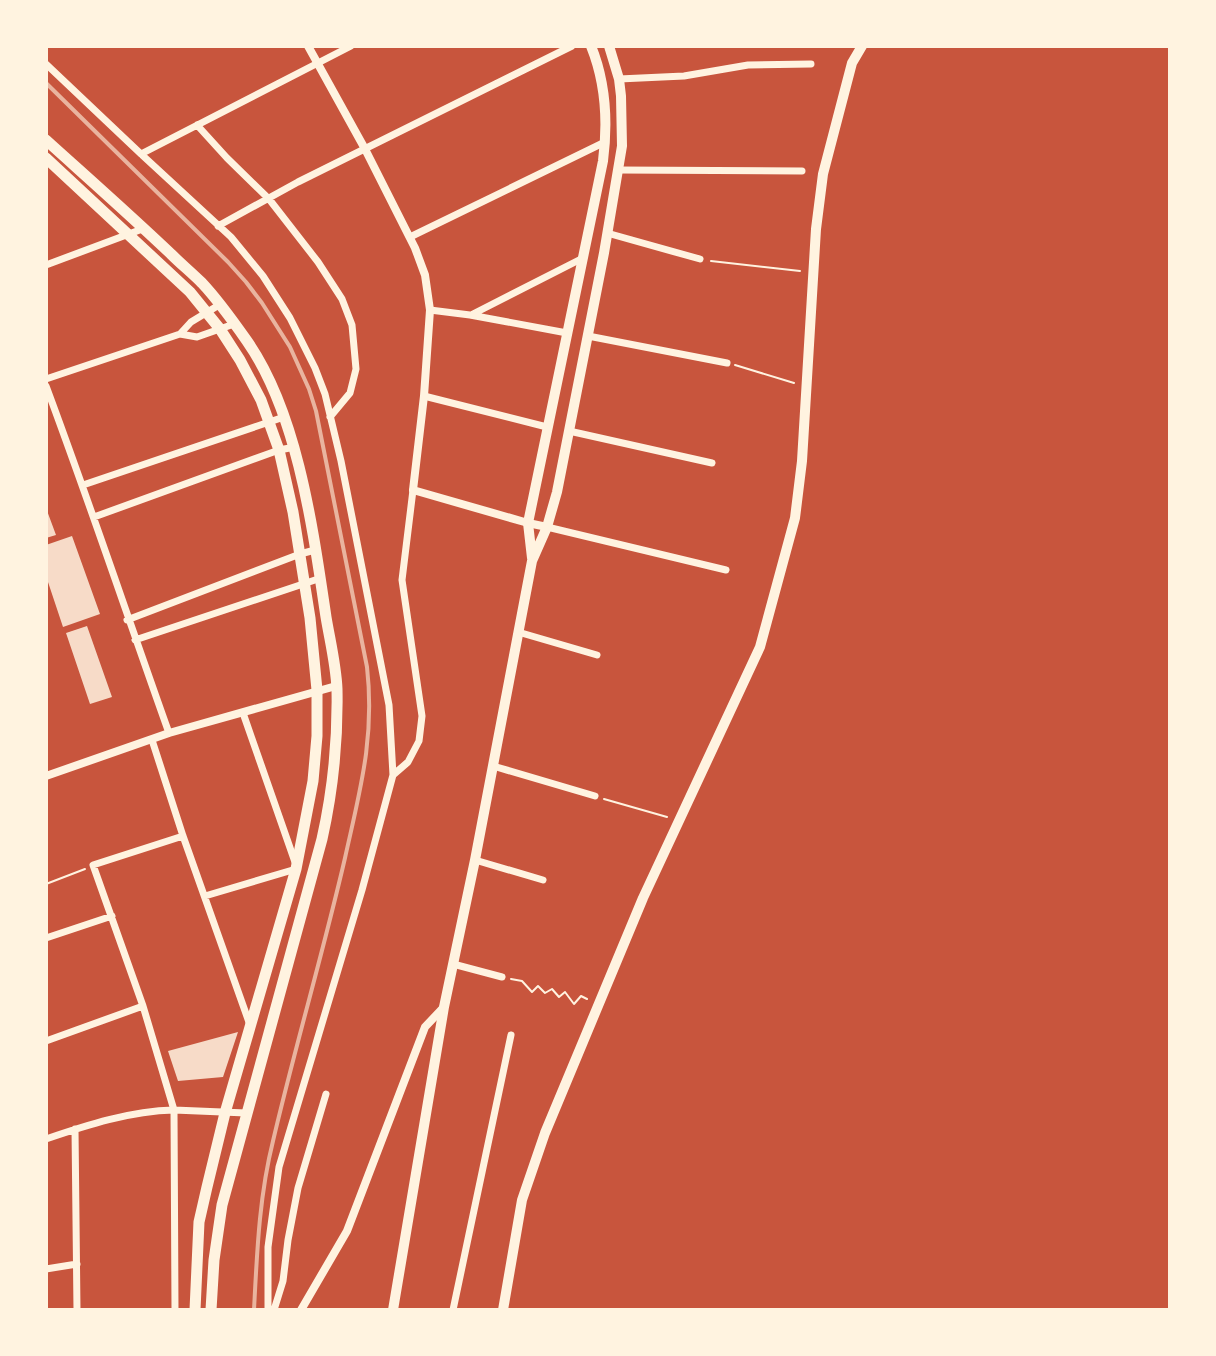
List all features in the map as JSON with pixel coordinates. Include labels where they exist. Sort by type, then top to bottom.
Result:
[{"type":"highway","points":[[46,140],[203,284],[256,356],[295,447],[321,578],[336,686],[337,730],[331,801],[222,1205],[211,1310]]},
{"type":"highway","points":[[46,158],[171,272],[220,329],[251,380],[279,450],[304,582],[317,690],[313,781],[296,868],[225,1113],[199,1222],[195,1310]]},
{"type":"main road","points":[[532,561],[528,523],[606,142],[604,93],[591,46]]},
{"type":"main road","points":[[393,1310],[444,1007],[532,561],[547,527],[557,492],[618,170],[623,129],[619,79],[609,46]]},
{"type":"main road","points":[[503,1310],[522,1200],[545,1133],[643,898],[760,647],[795,518],[802,461],[816,229],[823,174],[852,63],[862,46]]},
{"type":"main road","points":[[395,1298],[400,1310]]},
{"type":"street","points":[[308,46],[410,237],[425,275],[430,310],[424,396],[402,580],[422,716],[419,741],[408,762],[393,775]]},
{"type":"street","points":[[141,154],[351,46]]},
{"type":"street","points":[[218,226],[298,182],[572,46]]},
{"type":"street","points":[[46,64],[231,237],[263,276],[290,318],[325,394],[389,705],[393,775],[358,905],[279,1167],[268,1247],[271,1310]]},
{"type":"street","points":[[619,79],[684,76],[748,65],[811,64]]},
{"type":"street","points":[[197,125],[269,199],[318,262],[342,299],[352,325],[356,369],[350,393],[330,417]]},
{"type":"street","points":[[410,237],[606,142]]},
{"type":"street","points":[[618,170],[802,171]]},
{"type":"street","points":[[46,265],[145,228]]},
{"type":"street","points":[[607,233],[700,259]]},
{"type":"street","points":[[470,315],[583,258]]},
{"type":"street","points":[[180,334],[191,322],[219,305]]},
{"type":"street","points":[[430,310],[567,333]]},
{"type":"street","points":[[46,379],[180,334],[197,337],[234,324]]},
{"type":"street","points":[[588,336],[727,363]]},
{"type":"street","points":[[46,386],[169,733]]},
{"type":"street","points":[[424,396],[547,427]]},
{"type":"street","points":[[83,485],[284,417]]},
{"type":"street","points":[[569,431],[712,463]]},
{"type":"street","points":[[94,517],[279,450],[295,447]]},
{"type":"street","points":[[413,490],[528,523],[726,570]]},
{"type":"street","points":[[127,620],[315,550]]},
{"type":"street","points":[[135,640],[321,578]]},
{"type":"street","points":[[518,632],[597,655]]},
{"type":"street","points":[[46,776],[169,733],[336,686]]},
{"type":"street","points":[[205,896],[296,868],[243,713]]},
{"type":"street","points":[[152,740],[250,1026]]},
{"type":"street","points":[[493,766],[595,796]]},
{"type":"street","points":[[175,1310],[174,1110],[143,1006],[93,865],[183,836]]},
{"type":"street","points":[[475,860],[543,880]]},
{"type":"street","points":[[46,938],[112,916]]},
{"type":"street","points":[[453,964],[502,977]]},
{"type":"street","points":[[46,1041],[143,1006]]},
{"type":"street","points":[[301,1310],[347,1231],[425,1027],[444,1007]]},
{"type":"street","points":[[453,1310],[511,1035]]},
{"type":"street","points":[[271,1310],[283,1281],[298,1188],[326,1094]]},
{"type":"street","points":[[46,1139],[148,1111],[246,1113]]},
{"type":"street","points":[[75,1129],[77,1310]]},
{"type":"street","points":[[46,1269],[77,1264]]},
{"type":"path","points":[[700,259],[814,273]]},
{"type":"path","points":[[727,363],[807,387]]},
{"type":"path","points":[[595,796],[679,820]]},
{"type":"path","points":[[46,884],[93,865]]},
{"type":"path","points":[[502,977],[522,981],[532,992],[538,986],[545,993],[552,989],[559,997],[565,992],[574,1004],[581,996],[596,1011]]},
{"type":"building","points":[[46,508],[56,535],[46,538]]},
{"type":"building","points":[[72,536],[100,614],[63,627],[46,576],[46,545]]},
{"type":"building","points":[[87,626],[112,697],[90,704],[66,633]]},
{"type":"building","points":[[238,1032],[223,1077],[178,1081],[168,1051]]},
{"type":"railway","points":[[46,83],[228,262],[262,303],[290,347],[316,411],[367,667],[368,741],[361,786],[268,1162],[259,1225],[254,1310]]}]
